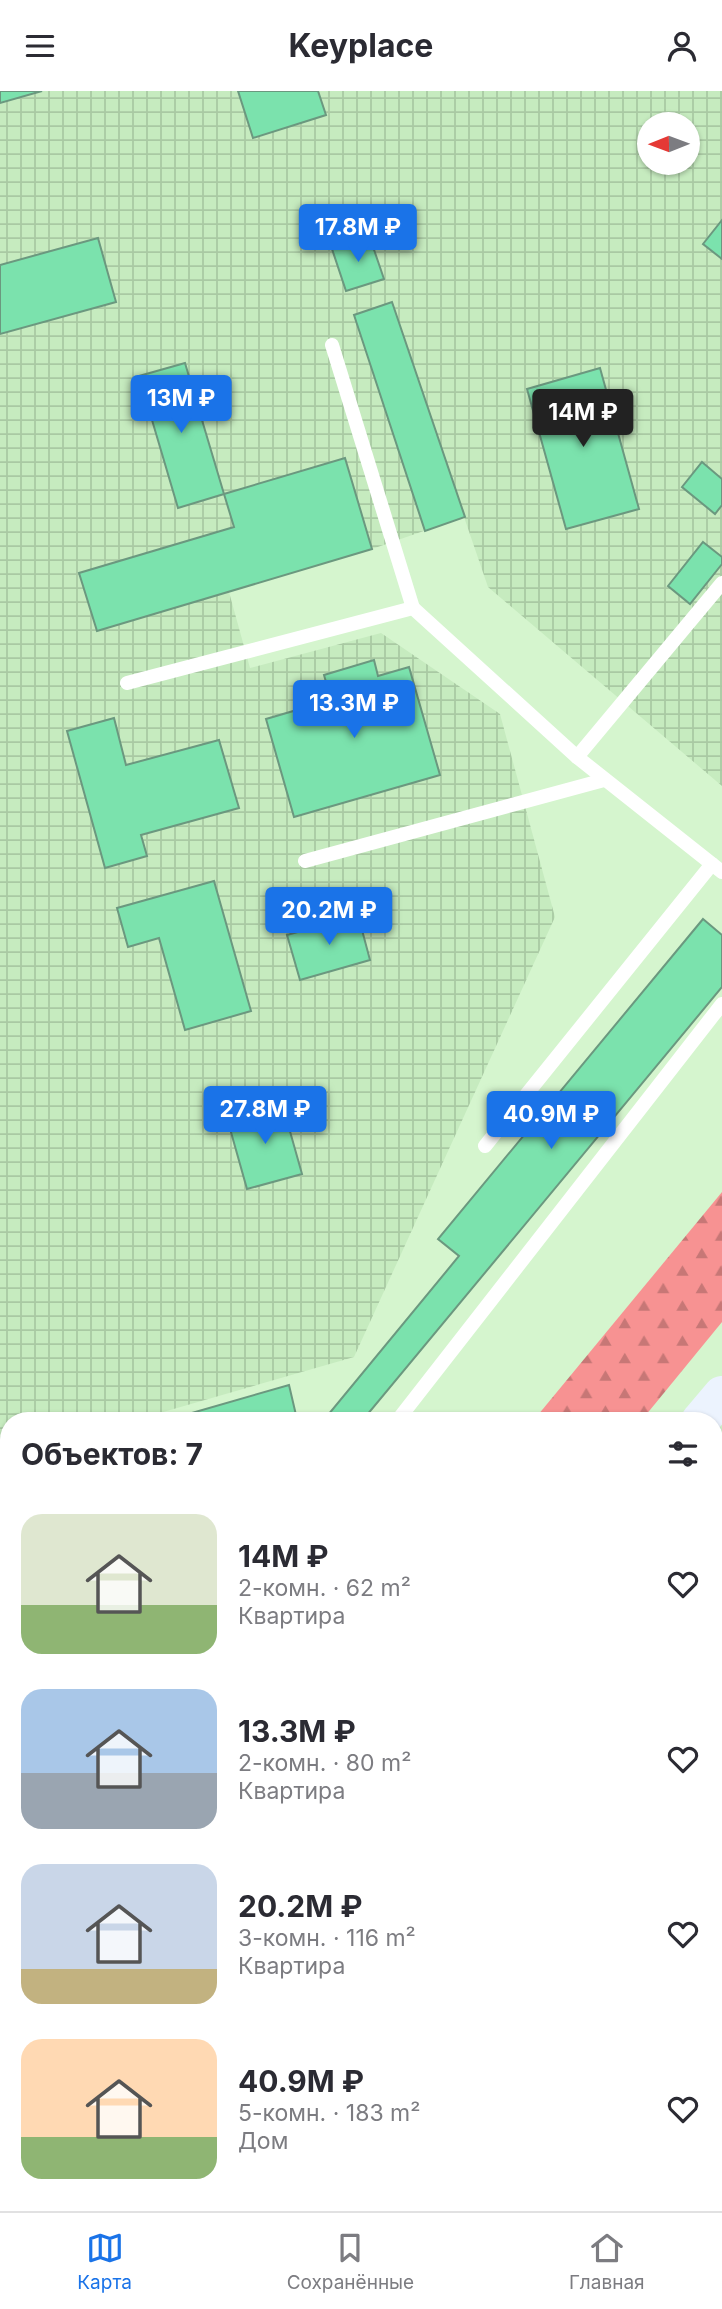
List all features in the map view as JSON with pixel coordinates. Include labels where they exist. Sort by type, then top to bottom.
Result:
[{"type":"main road","points":[[708,1412],[722,1395]]},
{"type":"lane","points":[[332,345],[413,608],[577,757],[717,868],[485,1146]]},
{"type":"lane","points":[[577,757],[722,583]]},
{"type":"lane","points":[[127,683],[413,608]]},
{"type":"lane","points":[[305,861],[604,780]]},
{"type":"lane","points":[[404,1412],[722,1004]]},
{"type":"shaded area","points":[[0,91],[722,91],[722,786],[488,587],[464,517],[372,549],[229,592],[250,668],[381,633],[500,714],[555,917],[354,1357],[163,1412],[0,1412]]},
{"type":"green space","points":[[722,1192],[722,1322],[648,1412],[540,1412]]},
{"type":"building","points":[[0,91],[42,91],[0,103]]},
{"type":"building","points":[[238,91],[318,91],[326,115],[253,138]]},
{"type":"building","points":[[722,220],[722,259],[703,244]]},
{"type":"building","points":[[98,238],[116,302],[0,334],[0,265]]},
{"type":"building","points":[[370,238],[384,279],[346,291],[332,249]]},
{"type":"building","points":[[392,302],[465,517],[425,531],[354,315]]},
{"type":"building","points":[[185,363],[224,494],[178,508],[139,376]]},
{"type":"building","points":[[600,368],[639,509],[566,529],[527,389]]},
{"type":"building","points":[[345,458],[372,549],[97,631],[79,573],[234,527],[224,494]]},
{"type":"building","points":[[702,462],[722,479],[722,505],[715,514],[682,487]]},
{"type":"building","points":[[703,542],[722,557],[722,564],[690,604],[668,586]]},
{"type":"building","points":[[374,660],[378,676],[409,667],[440,775],[294,817],[266,719],[331,700],[324,675]]},
{"type":"building","points":[[114,718],[126,765],[219,740],[239,808],[141,835],[147,856],[105,868],[67,731]]},
{"type":"building","points":[[214,881],[251,1011],[185,1030],[159,938],[128,947],[117,908]]},
{"type":"building","points":[[358,915],[370,960],[300,980],[287,935]]},
{"type":"building","points":[[703,919],[722,935],[722,987],[369,1412],[330,1412],[459,1256],[438,1239]]},
{"type":"building","points":[[282,1103],[302,1174],[247,1189],[227,1118]]},
{"type":"building","points":[[289,1385],[295,1412],[195,1412]]}]
